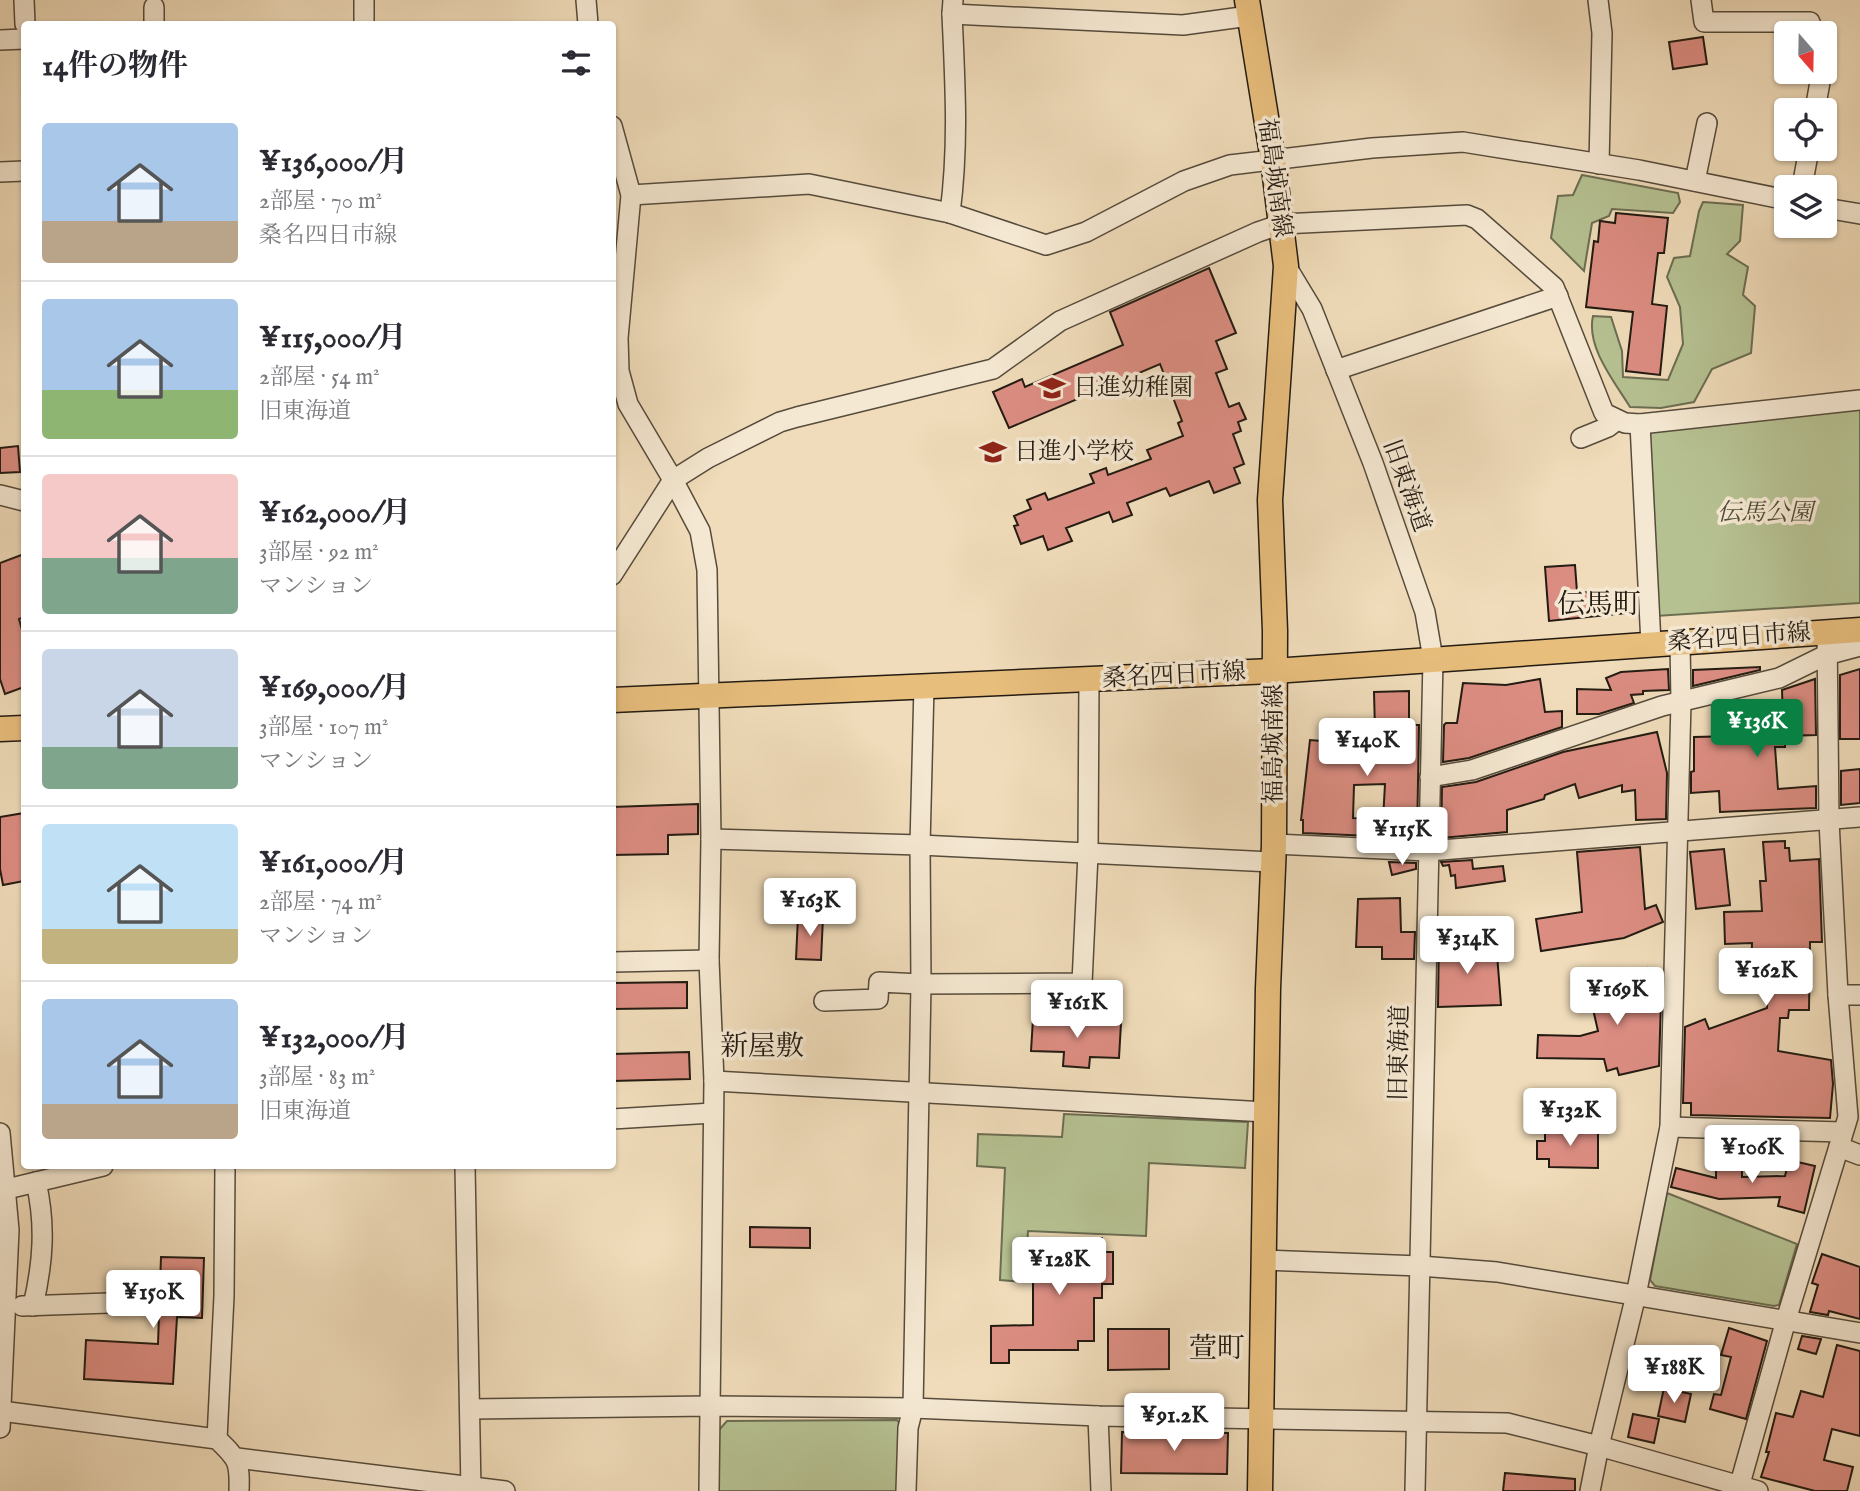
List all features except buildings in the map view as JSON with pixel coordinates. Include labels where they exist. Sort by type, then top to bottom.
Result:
[{"type":"main road","name":"福島城南線","points":[[1248,8],[1273,160],[1286,266],[1270,500],[1274,671],[1273,853],[1260,1491]]},
{"type":"main road","name":"桑名四日市線","points":[[616,699],[1274,671],[1680,642],[1826,643],[1860,630]]},
{"type":"main road","points":[[0,729],[21,728]]},
{"type":"street","points":[[24,0],[25,21]]},
{"type":"street","points":[[364,0],[364,21]]},
{"type":"street","points":[[586,0],[588,21]]},
{"type":"street","points":[[1598,0],[1602,33],[1598,164]]},
{"type":"street","points":[[1701,0],[1704,22],[1774,22]]},
{"type":"street","points":[[950,213],[957,132],[952,7],[1182,25],[1248,8]]},
{"type":"street","points":[[0,40],[21,39]]},
{"type":"street","points":[[1695,181],[1707,123]]},
{"type":"street","points":[[616,141],[631,195],[616,329]]},
{"type":"street","points":[[631,195],[809,184],[950,213],[1046,245],[1086,233],[1184,181],[1230,165],[1372,148],[1463,142],[1695,181],[1774,197]]},
{"type":"street","points":[[0,172],[21,172]]},
{"type":"street","points":[[1837,210],[1860,214]]},
{"type":"street","points":[[616,569],[673,480],[708,458],[780,422],[993,369],[1060,321],[1258,232],[1282,224],[1467,215],[1477,219],[1554,286],[1604,414],[1625,423],[1640,424],[1860,400]]},
{"type":"street","name":"旧東海道","points":[[1286,266],[1312,309],[1373,463],[1425,612],[1433,659],[1415,1491]]},
{"type":"street","points":[[1336,370],[1558,296]]},
{"type":"street","points":[[616,346],[628,404],[700,531],[705,551],[711,839],[709,960],[714,1081],[709,1491]]},
{"type":"street","points":[[1581,438],[1608,427],[1617,420]]},
{"type":"street","points":[[1640,424],[1651,645]]},
{"type":"street","points":[[0,495],[21,500]]},
{"type":"street","points":[[1590,1491],[1636,1295],[1670,1127],[1681,702],[1680,642]]},
{"type":"street","points":[[1430,777],[1472,770],[1662,706],[1779,678],[1826,643],[1860,646]]},
{"type":"street","points":[[470,1409],[711,1406],[913,1408],[1098,1416],[1507,1423],[1599,1446],[1745,1489],[1786,1320],[1848,1117],[1838,995],[1829,821],[1826,643]]},
{"type":"street","points":[[824,1001],[878,999],[878,982],[1082,983],[1088,854],[1089,680]]},
{"type":"street","points":[[906,1491],[908,1428],[913,1408],[921,984],[923,686]]},
{"type":"street","points":[[711,839],[920,845],[1088,854],[1273,853],[1428,850],[1860,817]]},
{"type":"street","points":[[616,962],[709,960]]},
{"type":"street","points":[[1838,995],[1860,995]]},
{"type":"street","points":[[714,1081],[1266,1112]]},
{"type":"street","points":[[616,1119],[713,1113]]},
{"type":"street","points":[[1670,1127],[1841,1140],[1860,1155]]},
{"type":"street","points":[[0,1133],[9,1230],[0,1428]]},
{"type":"street","points":[[7,1189],[90,1169]]},
{"type":"street","points":[[217,1439],[225,1169]]},
{"type":"street","points":[[465,1169],[471,1489]]},
{"type":"street","points":[[33,1306],[42,1270],[44,1222],[36,1182]]},
{"type":"street","points":[[1263,1260],[1497,1272],[1860,1333]]},
{"type":"street","points":[[7,1306],[108,1303]]},
{"type":"street","points":[[1,1411],[217,1439],[237,1458],[240,1471],[239,1491]]},
{"type":"street","points":[[1098,1416],[1101,1491]]},
{"type":"street","points":[[237,1458],[471,1489],[505,1491]]},
{"type":"green space","points":[[1582,175],[1678,193],[1680,202],[1673,213],[1612,209],[1609,216],[1592,223],[1584,271],[1551,238],[1558,196],[1573,195]]},
{"type":"green space","points":[[1703,202],[1743,205],[1740,241],[1727,254],[1748,267],[1743,295],[1755,306],[1751,353],[1712,369],[1694,402],[1661,408],[1630,407],[1597,352],[1592,328],[1593,316],[1611,317],[1622,351],[1623,377],[1668,380],[1683,344],[1680,307],[1667,277],[1674,258],[1690,256]]},
{"type":"green space","name":"伝馬公園","points":[[1860,407],[1860,603],[1656,616],[1646,438],[1651,430]]},
{"type":"green space","points":[[1064,1114],[1248,1122],[1245,1168],[1149,1163],[1146,1236],[1028,1231],[1025,1282],[1000,1280],[1005,1168],[977,1166],[978,1134],[1062,1137]]},
{"type":"green space","points":[[1667,1193],[1797,1244],[1779,1305],[1655,1286],[1650,1280]]},
{"type":"green space","points":[[897,1420],[902,1427],[898,1491],[718,1491],[719,1430],[727,1421]]},
{"type":"place","name":"日進幼稚園","points":[[1052,388]]},
{"type":"place","name":"日進小学校","points":[[993,452]]},
{"type":"district","name":"伝馬町","points":[[1599,605]]},
{"type":"district","name":"新屋敷","points":[[762,1047]]},
{"type":"district","name":"萱町","points":[[1217,1349]]}]
